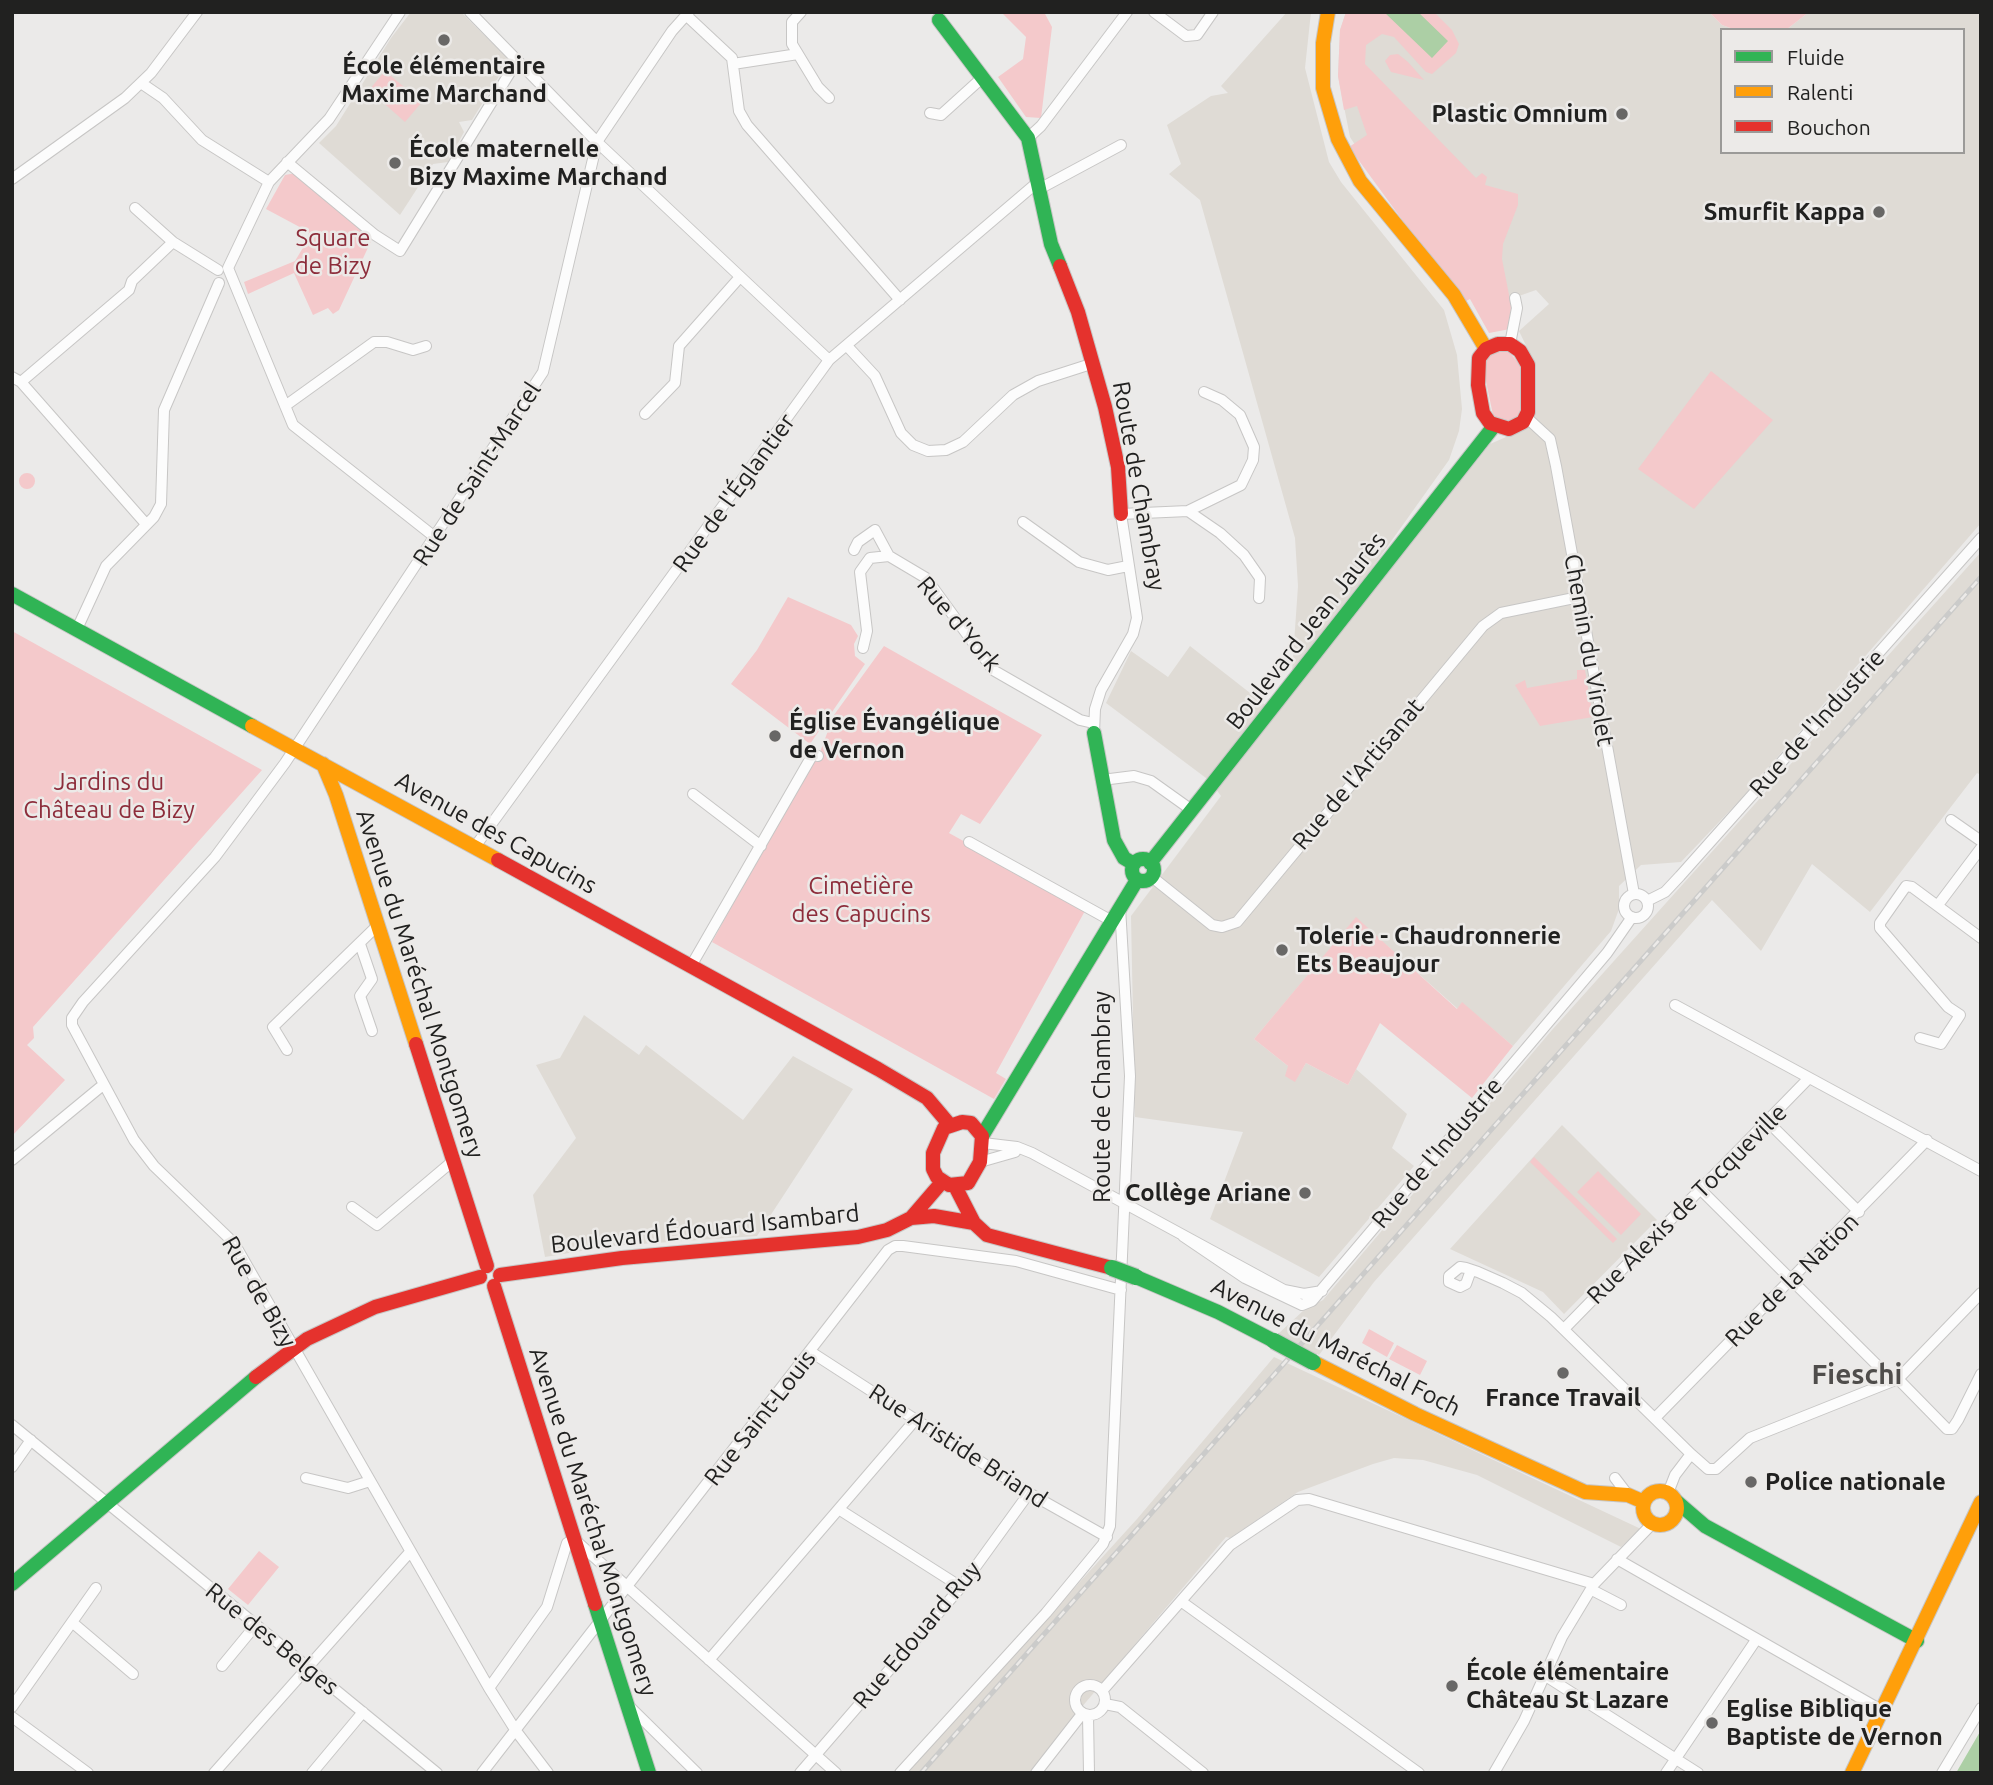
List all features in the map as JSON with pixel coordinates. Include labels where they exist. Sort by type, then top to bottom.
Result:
[{"type":"main road","points":[[1328,12],[1323,43],[1323,88],[1338,139],[1360,180],[1454,295],[1486,349]]},
{"type":"main road","name":"Route de Chambray","points":[[936,16],[1028,138],[1052,244],[1094,363],[1118,467],[1121,514]]},
{"type":"main road","points":[[1499,344],[1510,344],[1520,351],[1528,365],[1530,401],[1526,416],[1518,426],[1509,429],[1494,426],[1483,413],[1477,364],[1486,349],[1499,344]]},
{"type":"main road","name":"Boulevard Jean Jaurès","points":[[983,1139],[999,1105],[1116,926],[1120,904],[1143,871],[1494,426]]},
{"type":"main road","name":"Avenue des Capucins","points":[[12,594],[348,776],[917,1092],[942,1112],[948,1124]]},
{"type":"main road","name":"Route de Chambray","points":[[1094,728],[1114,840],[1124,858],[1143,871]]},
{"type":"main road","name":"Avenue du Maréchal Montgomery","points":[[323,764],[337,795],[649,1773]]},
{"type":"main road","points":[[337,795],[348,776]]},
{"type":"main road","name":"Boulevard Jean Jaurès","points":[[971,1123],[999,1105]]},
{"type":"main road","points":[[974,1223],[949,1184],[933,1170],[936,1144],[948,1124],[971,1123],[983,1139],[970,1198],[975,1211],[1003,1241]]},
{"type":"main road","points":[[949,1184],[968,1183],[977,1170]]},
{"type":"main road","name":"Boulevard Édouard Isambard","points":[[12,1584],[293,1348],[326,1329],[375,1307],[490,1276],[622,1258],[858,1237],[887,1230],[911,1218],[949,1184]]},
{"type":"main road","name":"Boulevard Édouard Isambard","points":[[911,1218],[934,1216],[974,1223]]},
{"type":"main road","name":"Avenue du Maréchal Foch","points":[[974,1223],[987,1235],[1003,1241],[1136,1276],[1206,1307],[1415,1414],[1585,1492],[1628,1495],[1644,1502]]},
{"type":"main road","points":[[1693,1519],[1672,1520],[1662,1525],[1652,1524],[1643,1513],[1644,1502],[1652,1493],[1672,1497],[1693,1519],[1917,1641]]},
{"type":"main road","points":[[1672,1497],[1677,1511],[1672,1520]]},
{"type":"main road","points":[[1852,1773],[1980,1508]]},
{"type":"street","points":[[12,179],[141,83],[197,12]]},
{"type":"street","points":[[223,269],[269,182],[329,119],[400,12]]},
{"type":"street","points":[[470,12],[597,142],[829,360]]},
{"type":"street","points":[[801,12],[792,22],[790,34],[798,54],[829,98]]},
{"type":"street","points":[[1028,138],[1041,125],[1128,12]]},
{"type":"street","points":[[1154,12],[1186,36],[1197,35],[1213,12]]},
{"type":"street","points":[[597,142],[672,31],[687,14],[732,58],[739,111],[747,125],[900,300]]},
{"type":"street","points":[[733,64],[798,54]]},
{"type":"street","points":[[287,162],[375,235],[400,251],[517,61]]},
{"type":"street","points":[[930,113],[941,115],[983,77]]},
{"type":"street","points":[[141,83],[163,98],[202,140],[269,182]]},
{"type":"street","name":"Rue de Saint-Marcel","points":[[295,749],[543,372],[597,142]]},
{"type":"street","name":"Rue de l'Églantier","points":[[474,848],[829,360],[848,347],[900,300],[1040,184],[1121,145]]},
{"type":"street","points":[[76,629],[106,566],[161,504],[164,410],[225,281],[232,274],[173,242],[135,208]]},
{"type":"street","points":[[146,524],[17,379],[129,290],[132,281],[173,242]]},
{"type":"street","points":[[645,414],[675,383],[679,346],[740,277]]},
{"type":"street","points":[[225,281],[293,425],[436,538]]},
{"type":"street","points":[[1510,344],[1517,308],[1515,298]]},
{"type":"street","points":[[285,406],[374,342],[387,342],[413,350],[426,346]]},
{"type":"street","points":[[848,347],[875,376],[901,433],[913,445],[928,452],[946,450],[963,442],[1013,395],[1038,381],[1094,363]]},
{"type":"street","points":[[1121,514],[1188,511],[1241,485],[1253,460],[1254,447],[1240,415],[1222,400],[1203,392]]},
{"type":"street","name":"Chemin du Virolet","points":[[1526,416],[1550,439],[1634,894]]},
{"type":"street","points":[[1188,511],[1220,533],[1244,555],[1260,578],[1259,598]]},
{"type":"street","name":"Route de Chambray","points":[[1094,728],[1101,690],[1133,634],[1137,618],[1136,597],[1128,566],[1121,514]]},
{"type":"street","points":[[1023,522],[1079,562],[1108,570],[1128,566]]},
{"type":"street","name":"Rue d'York","points":[[854,550],[858,542],[874,530],[889,556],[926,578],[993,670],[1094,728]]},
{"type":"street","name":"Rue de l'Industrie","points":[[1647,901],[1665,892],[1680,876],[1981,538]]},
{"type":"street","points":[[863,648],[867,631],[860,572],[870,558],[889,556]]},
{"type":"street","name":"Rue de l'Artisanat","points":[[1143,871],[1212,925],[1222,928],[1237,922],[1483,626],[1502,613],[1579,597]]},
{"type":"street","name":"Rue de Bizy","points":[[295,749],[215,857],[74,1013],[72,1025],[134,1140],[154,1166],[234,1242],[489,1688],[516,1731],[548,1773]]},
{"type":"street","points":[[691,966],[813,754],[818,756]]},
{"type":"street","points":[[1102,780],[1134,776],[1151,781],[1193,811]]},
{"type":"street","points":[[693,794],[761,846]]},
{"type":"street","points":[[1951,820],[1981,842]]},
{"type":"street","points":[[969,842],[1116,926]]},
{"type":"street","points":[[1938,905],[1981,848]]},
{"type":"street","points":[[1920,1038],[1941,1044],[1960,1015],[1948,1007],[1880,928],[1880,923],[1906,887],[1938,905],[1981,939]]},
{"type":"street","points":[[1634,894],[1647,901],[1648,909],[1644,916],[1632,918],[1624,905],[1627,898],[1634,894]]},
{"type":"street","name":"Rue de l'Industrie","points":[[1125,1204],[1183,1237],[1245,1278],[1307,1299],[1322,1291],[1606,953],[1632,918]]},
{"type":"street","points":[[287,1050],[273,1027],[378,925]]},
{"type":"street","name":"Route de Chambray","points":[[1108,1532],[1130,1076],[1116,926]]},
{"type":"street","points":[[360,944],[372,979],[360,996],[372,1031]]},
{"type":"street","points":[[1675,1005],[1981,1171]]},
{"type":"street","name":"Rue Alexis de Tocqueville","points":[[1564,1329],[1809,1078]]},
{"type":"street","points":[[12,1160],[103,1085]]},
{"type":"street","points":[[1768,1122],[1859,1212]]},
{"type":"street","points":[[983,1139],[1032,1153],[1125,1204]]},
{"type":"street","name":"Rue de la Nation","points":[[1656,1418],[1927,1140]]},
{"type":"street","points":[[977,1170],[1003,1153],[1032,1153]]},
{"type":"street","points":[[352,1207],[377,1225],[453,1160]]},
{"type":"street","points":[[1701,1189],[1888,1376],[1898,1379],[1947,1429],[1952,1429],[1981,1374]]},
{"type":"street","name":"Rue Saint-Louis","points":[[482,1773],[888,1250],[895,1246],[1016,1261],[1121,1290]]},
{"type":"street","points":[[1471,1270],[1522,1293],[1564,1329],[1708,1469],[1722,1466],[1750,1438],[1898,1379],[1981,1293]]},
{"type":"street","name":"Rue Aristide Briand","points":[[811,1352],[1029,1493],[1108,1532]]},
{"type":"street","points":[[709,1660],[916,1419]]},
{"type":"street","name":"Rue des Belges","points":[[12,1425],[437,1773]]},
{"type":"street","points":[[12,1467],[31,1440]]},
{"type":"street","points":[[1672,1497],[1675,1475],[1691,1454]]},
{"type":"street","points":[[306,1478],[348,1488],[370,1481]]},
{"type":"street","name":"Rue Edouard Ruy","points":[[800,1773],[961,1587],[1029,1493]]},
{"type":"street","points":[[1102,1691],[1230,1545],[1297,1500],[1309,1499],[1593,1587],[1621,1605]]},
{"type":"street","points":[[839,1510],[961,1587]]},
{"type":"street","points":[[1494,1773],[1524,1721],[1562,1637],[1593,1587],[1652,1524]]},
{"type":"street","points":[[900,1773],[1046,1613],[1108,1532]]},
{"type":"street","points":[[489,1688],[547,1607],[567,1543],[575,1541],[836,1773]]},
{"type":"street","points":[[214,1773],[410,1552]]},
{"type":"street","points":[[1617,1559],[1883,1711]]},
{"type":"street","points":[[12,1707],[96,1588]]},
{"type":"street","points":[[1182,1602],[1419,1773]]},
{"type":"street","points":[[73,1623],[133,1674]]},
{"type":"street","points":[[222,1666],[255,1626]]},
{"type":"street","points":[[1666,1773],[1756,1640]]},
{"type":"street","points":[[1544,1675],[1698,1773]]},
{"type":"street","points":[[1089,1773],[1085,1715],[1076,1708],[1076,1693],[1089,1685],[1102,1691]]},
{"type":"street","points":[[1036,1773],[1085,1715],[1101,1710],[1105,1704],[1102,1691]]},
{"type":"street","points":[[627,1704],[698,1773]]},
{"type":"street","points":[[1105,1704],[1121,1707],[1203,1773]]},
{"type":"street","points":[[1942,1773],[1981,1708]]},
{"type":"street","points":[[312,1773],[363,1712]]},
{"type":"street","points":[[12,1717],[88,1773]]},
{"type":"shaded area","points":[[411,12],[461,12],[509,60],[472,120],[459,122],[464,132],[448,162],[433,164],[400,215],[319,143],[336,126],[391,38]]},
{"type":"shaded area","points":[[1287,12],[1311,12],[1305,68],[1329,162],[1341,182],[1444,310],[1457,355],[1462,409],[1459,431],[1449,460],[1323,637],[1332,642],[1490,444],[1529,427],[1535,364],[1519,331],[1549,304],[1536,290],[1496,304],[1371,170],[1350,137],[1338,76],[1340,30],[1346,12],[1709,12],[1722,25],[1730,28],[1720,28],[1720,154],[1965,154],[1965,28],[1789,28],[1809,12],[1981,12],[1981,523],[1741,799],[1681,862],[1641,865],[1619,886],[1619,909],[1611,931],[1513,1046],[1462,1003],[1458,1009],[1356,918],[1254,1039],[1288,1066],[1295,1081],[1306,1063],[1348,1085],[1356,1069],[1407,1114],[1392,1148],[1414,1166],[1319,1277],[1210,1219],[1243,1132],[1135,1117],[1131,916],[1221,796],[1210,781],[1106,703],[1131,651],[1168,677],[1190,646],[1268,707],[1292,672],[1298,586],[1295,538],[1200,200],[1169,174],[1181,164],[1167,125],[1211,96],[1228,93],[1221,86]]},
{"type":"shaded area","points":[[1384,12],[1418,12],[1448,41],[1432,58]]},
{"type":"shaded area","points":[[1981,552],[1981,775],[1977,773],[1870,912],[1812,864],[1761,951],[1712,900],[1374,1282],[1319,1355],[1278,1334],[1304,1310],[1323,1300],[1552,1030]]},
{"type":"shaded area","points":[[584,1015],[639,1055],[646,1045],[743,1120],[793,1056],[853,1089],[757,1236],[611,1246],[545,1257],[533,1195],[576,1138],[536,1065],[560,1058]]},
{"type":"shaded area","points":[[1562,1125],[1657,1220],[1564,1314],[1543,1292],[1450,1249]]},
{"type":"shaded area","points":[[1274,1357],[1641,1529],[1621,1547],[1477,1475],[1423,1460],[1394,1458],[1373,1464],[1298,1492],[1230,1538],[1226,1537],[1075,1715],[1031,1773],[906,1773],[1137,1519]]},
{"type":"shaded area","points":[[1981,1730],[1981,1773],[1956,1773]]},
{"type":"green space","points":[[1001,12],[1044,12],[1052,27],[1041,118],[1026,117],[998,77],[1023,59],[1026,37]]},
{"type":"green space","points":[[1346,12],[1434,12],[1452,30],[1459,44],[1456,53],[1432,74],[1426,72],[1394,37],[1382,34],[1366,45],[1365,64],[1476,178],[1482,173],[1487,177],[1485,185],[1518,194],[1518,205],[1503,244],[1502,259],[1511,305],[1510,329],[1489,333],[1470,299],[1466,301],[1349,147],[1367,135],[1357,106],[1344,110],[1338,76],[1340,30]]},
{"type":"green space","points":[[1709,12],[1809,12],[1789,28],[1730,28],[1722,25]]},
{"type":"green space","points":[[1398,54],[1424,80],[1391,72],[1385,61],[1390,55]]},
{"type":"green space","points":[[385,71],[422,102],[405,122],[369,90]]},
{"type":"green space","name":"Square de Bizy","points":[[296,173],[372,239],[339,310],[333,314],[328,308],[313,315],[294,273],[248,294],[244,282],[295,261],[304,246],[309,232],[266,209],[285,175]]},
{"type":"green space","points":[[1493,352],[1509,352],[1521,366],[1520,414],[1509,423],[1497,420],[1493,415],[1484,372],[1486,359]]},
{"type":"green space","points":[[1711,371],[1773,420],[1694,509],[1638,469]]},
{"type":"green space","points":[[27,473],[33,475],[33,487],[27,489],[21,487],[19,481],[21,475]]},
{"type":"green space","points":[[788,597],[851,625],[858,636],[854,644],[855,656],[865,664],[810,744],[731,684],[757,650]]},
{"type":"green space","name":"Jardins du Château de Bizy","points":[[12,631],[262,770],[33,1027],[34,1038],[27,1045],[65,1080],[12,1136]]},
{"type":"green space","name":"Cimetière des Capucins","points":[[884,646],[1042,735],[980,824],[961,814],[949,833],[1086,909],[996,1073],[1006,1079],[994,1099],[712,942],[809,766],[817,760],[834,715]]},
{"type":"green space","points":[[1577,670],[1585,670],[1593,717],[1540,726],[1515,685],[1525,680],[1527,688],[1577,679]]},
{"type":"green space","points":[[1356,917],[1457,1009],[1462,1002],[1513,1046],[1472,1098],[1380,1023],[1348,1085],[1306,1063],[1295,1082],[1285,1076],[1288,1066],[1254,1039]]},
{"type":"green space","points":[[1534,1157],[1617,1239],[1613,1243],[1530,1162]]},
{"type":"green space","points":[[1598,1171],[1641,1214],[1621,1235],[1577,1192]]},
{"type":"green space","points":[[1369,1329],[1394,1343],[1387,1357],[1362,1343]]},
{"type":"green space","points":[[1397,1345],[1427,1361],[1420,1375],[1389,1359]]},
{"type":"green space","points":[[259,1551],[279,1567],[248,1605],[228,1589]]},
{"type":"railway","points":[[921,1773],[1981,577]]},
{"type":"traffic: fast","points":[[939,20],[1028,138],[1051,244],[1060,266]]},
{"type":"traffic: fast","points":[[1150,863],[1494,426]]},
{"type":"traffic: fast","points":[[12,594],[252,726]]},
{"type":"traffic: fast","points":[[1094,733],[1114,840],[1124,858],[1134,864]]},
{"type":"traffic: fast","points":[[1143,859],[1151,862],[1154,870],[1151,878],[1143,881],[1135,878],[1132,870],[1135,862],[1143,859]]},
{"type":"traffic: fast","points":[[982,1136],[1137,880]]},
{"type":"traffic: fast","points":[[1112,1268],[1136,1277]]},
{"type":"traffic: fast","points":[[1136,1277],[1218,1312],[1274,1341]]},
{"type":"traffic: fast","points":[[1274,1341],[1313,1362]]},
{"type":"traffic: fast","points":[[12,1584],[256,1377]]},
{"type":"traffic: fast","points":[[1676,1501],[1705,1526],[1917,1641]]},
{"type":"traffic: fast","points":[[595,1604],[649,1773]]},
{"type":"traffic: slow","points":[[1328,12],[1323,43],[1323,88],[1338,139],[1360,181],[1454,295],[1486,349]]},
{"type":"traffic: slow","points":[[252,726],[498,860]]},
{"type":"traffic: slow","points":[[323,764],[336,795],[416,1044]]},
{"type":"traffic: slow","points":[[1313,1362],[1415,1414],[1585,1492],[1628,1495],[1644,1502]]},
{"type":"traffic: slow","points":[[1660,1491],[1672,1496],[1677,1508],[1672,1520],[1660,1525],[1648,1520],[1643,1508],[1648,1496],[1660,1491]]},
{"type":"traffic: slow","points":[[1852,1773],[1981,1502]]},
{"type":"traffic: jam","points":[[1060,266],[1078,312],[1105,407],[1118,467],[1121,514]]},
{"type":"traffic: jam","points":[[1498,344],[1510,344],[1520,351],[1528,365],[1528,412],[1523,422],[1509,429],[1490,423],[1483,413],[1478,385],[1479,358],[1486,349],[1498,344]]},
{"type":"traffic: jam","points":[[498,860],[878,1069],[927,1098],[949,1124]]},
{"type":"traffic: jam","points":[[416,1044],[487,1266]]},
{"type":"traffic: jam","points":[[962,1122],[971,1123],[982,1136],[980,1162],[968,1183],[949,1185],[937,1177],[933,1169],[933,1153],[944,1128],[962,1122]]},
{"type":"traffic: jam","points":[[500,1275],[622,1258],[858,1237],[887,1230],[911,1218],[942,1182]]},
{"type":"traffic: jam","points":[[955,1186],[974,1223],[987,1235],[1112,1268]]},
{"type":"traffic: jam","points":[[911,1218],[934,1216],[974,1223]]},
{"type":"traffic: jam","points":[[256,1377],[307,1339],[375,1307],[480,1277]]},
{"type":"traffic: jam","points":[[494,1286],[595,1604]]},
{"type":"place","name":"École élémentaire Maxime Marchand","points":[[444,40]]},
{"type":"place","name":"Plastic Omnium","points":[[1622,114]]},
{"type":"place","name":"École maternelle Bizy Maxime Marchand","points":[[395,163]]},
{"type":"place","name":"Smurfit Kappa","points":[[1879,212]]},
{"type":"place","name":"Église Évangélique de Vernon","points":[[775,736]]},
{"type":"place","name":"Tolerie - Chaudronnerie Ets Beaujour","points":[[1282,950]]},
{"type":"place","name":"Collège Ariane","points":[[1305,1193]]},
{"type":"place","name":"France Travail","points":[[1563,1373]]},
{"type":"place","name":"Police nationale","points":[[1751,1482]]},
{"type":"place","name":"École élémentaire Château St Lazare","points":[[1452,1686]]},
{"type":"place","name":"Eglise Biblique Baptiste de Vernon","points":[[1712,1723]]},
{"type":"district","name":"Fieschi","points":[[1857,1375]]}]
